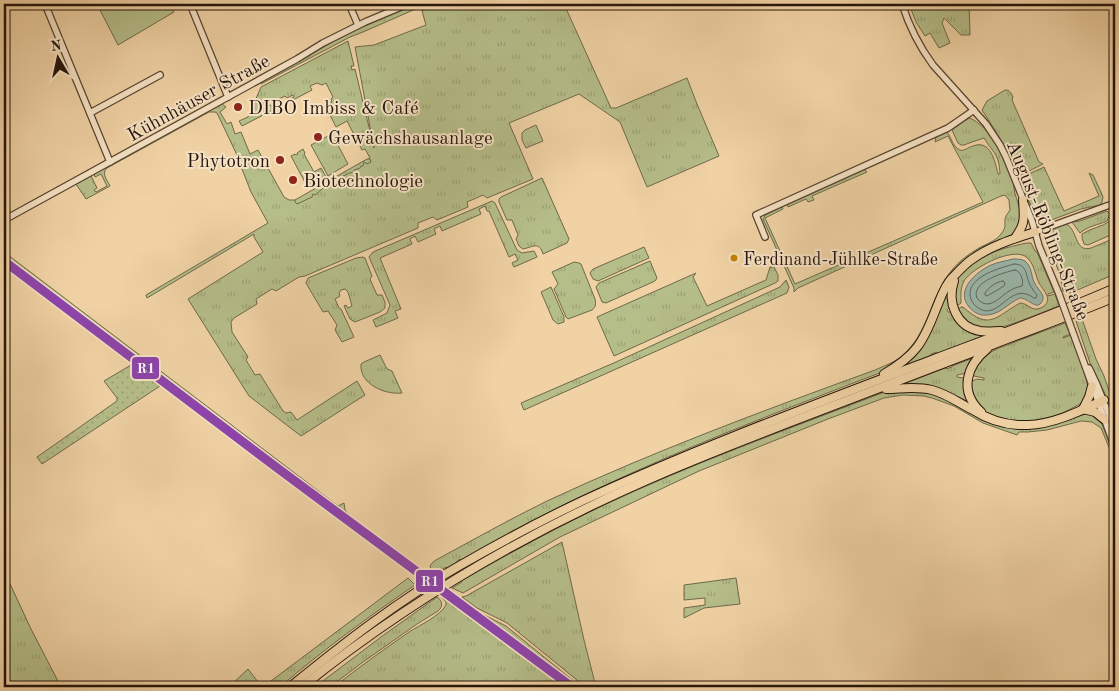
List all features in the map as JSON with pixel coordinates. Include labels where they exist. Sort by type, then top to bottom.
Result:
[{"type":"highway","points":[[1015,238],[1023,226],[1023,200]]},
{"type":"highway","points":[[876,385],[885,373],[905,361],[919,345],[952,278],[981,253],[1015,238],[1035,232]]},
{"type":"highway","points":[[956,276],[951,302],[955,313],[962,322],[981,331],[1008,331]]},
{"type":"highway","points":[[302,687],[370,635],[458,578],[524,540],[587,508],[644,482],[876,385],[1115,288]]},
{"type":"highway","points":[[290,687],[415,593],[515,535],[581,502],[715,443],[993,345],[1115,297]]},
{"type":"highway","points":[[989,418],[972,401],[968,391],[968,379],[974,362],[993,345]]},
{"type":"highway","points":[[876,385],[933,390],[989,418],[1014,424],[1038,424],[1057,419],[1101,401]]},
{"type":"highway","points":[[1082,409],[1089,397],[1092,386]]},
{"type":"highway","points":[[1082,409],[1094,412],[1105,420]]},
{"type":"street","points":[[45,4],[110,162]]},
{"type":"street","points":[[190,4],[228,97]]},
{"type":"street","points":[[349,4],[358,25]]},
{"type":"street","name":"Kühnhäuser Straße","points":[[4,220],[323,43],[358,25],[408,4]]},
{"type":"street","name":"August-Röbling-Straße","points":[[902,4],[911,29],[925,54],[974,110],[1000,145],[1033,223],[1092,386],[1115,430]]},
{"type":"street","points":[[90,113],[160,75]]},
{"type":"street","points":[[765,237],[756,215],[948,128],[974,110]]},
{"type":"street","points":[[1035,232],[1115,203]]},
{"type":"street","name":"August-Röbling-Straße","points":[[1079,348],[1098,385],[1105,420],[1115,448]]},
{"type":"green space","points":[[110,4],[170,4],[174,12],[118,45],[100,10]]},
{"type":"green space","points":[[416,4],[427,4],[350,37],[261,84],[262,81],[351,32]]},
{"type":"green space","points":[[438,4],[564,4],[611,108],[616,108],[687,78],[719,156],[647,187],[620,122],[579,94],[509,123],[533,179],[487,198],[483,195],[467,202],[468,207],[437,220],[433,217],[418,223],[418,228],[299,277],[276,291],[272,289],[256,299],[257,304],[234,318],[231,322],[232,332],[248,357],[246,360],[255,375],[260,374],[283,411],[286,413],[291,412],[297,420],[357,381],[365,395],[301,436],[249,396],[188,299],[263,252],[254,234],[147,298],[146,295],[268,223],[251,192],[237,155],[217,113],[209,112],[107,168],[105,174],[110,186],[86,199],[76,184],[91,176],[97,188],[94,190],[96,192],[107,186],[101,174],[95,177],[94,174],[222,104],[226,107],[220,112],[227,124],[231,122],[235,134],[241,132],[250,154],[258,150],[284,197],[289,200],[297,200],[370,158],[365,149],[362,150],[347,121],[336,127],[330,115],[336,112],[337,108],[328,111],[325,106],[332,102],[331,99],[333,97],[326,83],[322,85],[317,83],[310,86],[312,90],[291,101],[290,99],[294,97],[293,95],[277,100],[275,98],[265,104],[267,106],[271,105],[273,110],[242,126],[239,121],[248,117],[261,87],[348,41],[354,66],[351,66],[352,70],[355,69],[374,148],[355,47],[374,45],[426,25],[422,11]]},
{"type":"green space","points":[[909,4],[969,4],[970,35],[961,35],[944,18],[942,23],[950,43],[939,48],[930,33],[925,36],[916,22]]},
{"type":"green space","points":[[1005,90],[1012,94],[1012,100],[1039,162],[1043,164],[1019,176],[982,110],[987,101]]},
{"type":"green space","points":[[970,118],[985,129],[1002,154],[1013,181],[1022,219],[1015,233],[986,247],[962,263],[911,352],[886,371],[719,436],[614,481],[563,505],[434,574],[430,566],[436,560],[547,501],[669,448],[875,370],[902,356],[918,337],[939,291],[952,270],[964,258],[996,239],[1003,231],[1006,216],[1010,210],[1009,200],[1005,195],[798,288],[794,292],[794,288],[763,219],[765,215],[782,206],[783,209],[765,218],[795,284],[983,202],[948,136],[935,142],[936,137],[947,132],[956,148],[960,150],[979,145],[984,146],[991,153],[998,174],[1000,174],[997,158],[984,138],[964,145],[958,143],[952,130]]},
{"type":"green space","points":[[536,125],[543,141],[526,148],[522,140],[522,133]]},
{"type":"green space","points":[[332,134],[348,164],[328,176],[311,145]]},
{"type":"green space","points":[[303,149],[314,172],[321,168],[326,177],[308,188],[291,156],[298,154]]},
{"type":"green space","points":[[367,159],[370,159],[371,162],[367,164],[364,162],[363,166],[343,176],[342,179],[336,178],[335,182],[327,185],[315,195],[313,194],[312,197],[297,204],[295,202],[295,200]]},
{"type":"green space","points":[[1044,167],[1064,211],[1099,196],[1089,173],[1093,175],[1100,190],[1103,197],[1102,202],[1100,205],[1081,209],[1043,222],[1035,215],[1020,178]]},
{"type":"green space","points":[[864,169],[867,172],[812,196],[814,200],[808,202],[806,199],[788,207],[787,204]]},
{"type":"green space","points":[[542,178],[569,239],[567,243],[543,254],[538,246],[523,249],[519,246],[516,239],[518,235],[512,220],[507,220],[499,202],[501,197]]},
{"type":"green space","points":[[492,201],[495,203],[517,250],[522,253],[534,251],[537,257],[514,267],[512,263],[518,260],[515,254],[509,257],[485,206],[479,209],[481,214],[442,231],[440,226],[434,229],[436,234],[418,242],[415,236],[410,239],[412,244],[380,258],[401,309],[395,311],[398,318],[376,327],[373,320],[387,313],[390,305],[369,257],[373,252]]},
{"type":"green space","points":[[1107,211],[1110,214],[1107,221],[1080,233],[1072,222],[1080,221]]},
{"type":"green space","points":[[1110,221],[1115,233],[1088,245],[1084,244],[1082,234]]},
{"type":"green space","points":[[1066,224],[1073,231],[1079,244],[1086,249],[1115,238],[1115,274],[1075,291],[1072,290],[1071,293],[1063,291],[1060,275],[1047,241],[1048,232]]},
{"type":"green space","points":[[1031,243],[1037,252],[1054,292],[1048,294],[1048,296],[1055,294],[1059,306],[998,328],[981,329],[970,324],[957,310],[961,307],[986,320],[998,317],[1020,303],[1038,309],[1047,303],[1046,294],[1039,283],[1032,265],[1025,256],[1018,254],[1001,257],[975,270],[964,281],[961,303],[957,306],[955,301],[955,287],[965,269],[995,251]]},
{"type":"green space","points":[[644,247],[649,258],[598,281],[593,279],[590,273],[593,269]]},
{"type":"green space","points":[[4,252],[338,506],[344,503],[348,514],[385,544],[431,576],[428,578],[4,258]]},
{"type":"green space","points":[[363,257],[372,276],[370,279],[377,295],[382,295],[385,308],[380,312],[355,322],[350,319],[344,306],[346,305],[348,308],[352,306],[348,292],[345,289],[341,290],[340,296],[335,299],[354,337],[342,342],[335,330],[337,325],[328,311],[323,312],[306,283],[308,278],[356,258]]},
{"type":"green space","points":[[650,261],[657,278],[655,281],[606,303],[602,302],[596,287],[599,283]]},
{"type":"green space","points":[[574,262],[581,264],[596,304],[592,310],[568,319],[554,289],[558,284],[552,272]]},
{"type":"green space","points":[[770,267],[774,267],[778,275],[778,281],[775,283],[614,356],[597,317],[696,273],[693,277],[707,306],[766,280]]},
{"type":"green space","points":[[786,280],[789,287],[787,293],[524,410],[521,403],[780,287]]},
{"type":"green space","points":[[551,287],[564,317],[564,322],[558,324],[553,320],[541,292]]},
{"type":"green space","points":[[948,288],[950,307],[947,310],[948,312],[951,312],[986,335],[931,354],[931,356],[901,367],[910,359]]},
{"type":"green space","points":[[1082,319],[1115,408],[1115,411],[1112,413],[1090,363],[1076,321]]},
{"type":"green space","points":[[1065,323],[1070,334],[1063,338],[1071,335],[1088,386],[1088,393],[1082,403],[1057,416],[1034,422],[1011,421],[985,412],[973,397],[970,382],[977,379],[984,380],[984,378],[974,376],[972,372],[985,355]]},
{"type":"green space","points":[[380,355],[387,369],[392,371],[402,393],[381,390],[374,387],[364,377],[361,371],[361,364]]},
{"type":"green space","points":[[976,357],[967,373],[957,375],[957,377],[965,380],[974,408],[953,396],[903,385],[903,384]]},
{"type":"green space","points":[[131,365],[160,386],[42,464],[37,457],[117,401],[117,398],[104,381]]},
{"type":"green space","points":[[910,389],[938,394],[1001,425],[1067,420],[1089,413],[1098,417],[1101,422],[1115,457],[1115,462],[1101,428],[1092,422],[1081,421],[1047,430],[1019,432],[1017,435],[983,423],[954,406],[932,398],[903,395],[884,398],[699,471],[560,537],[463,593],[452,588],[461,581],[531,542],[669,476],[887,391]]},
{"type":"green space","points":[[562,542],[596,687],[586,687],[583,685],[507,623],[477,608],[462,597]]},
{"type":"green space","points":[[4,571],[31,629],[61,687],[4,687]]},
{"type":"green space","points":[[408,578],[415,585],[346,634],[280,687],[263,687]]},
{"type":"green space","points":[[736,578],[740,604],[704,608],[684,618],[684,608],[705,605],[705,598],[684,600],[684,585]]},
{"type":"green space","points":[[448,590],[480,613],[506,626],[581,687],[576,687]]},
{"type":"green space","points":[[442,594],[567,687],[405,687],[400,681],[391,687],[334,687],[409,632],[439,613],[446,605],[446,602],[440,595]]},
{"type":"green space","points":[[437,597],[442,604],[438,611],[330,687],[315,687],[381,637]]},
{"type":"green space","points":[[248,669],[258,682],[256,687],[229,687]]},
{"type":"water","points":[[1013,259],[1024,260],[1029,266],[1034,282],[1043,296],[1042,302],[1037,305],[1020,298],[996,313],[981,315],[972,310],[965,301],[964,294],[969,282],[979,272],[991,265]]},
{"type":"transit line","name":"R1","points":[[4,261],[276,467],[572,687]]},
{"type":"place","name":"DIBO Imbiss & Café","points":[[238,107]]},
{"type":"place","name":"Gewächshausanlage","points":[[318,137]]},
{"type":"place","name":"Phytotron","points":[[280,160]]},
{"type":"place","name":"Biotechnologie","points":[[293,180]]},
{"type":"place","name":"Ferdinand-Jühlke-Straße","points":[[734,258]]}]
